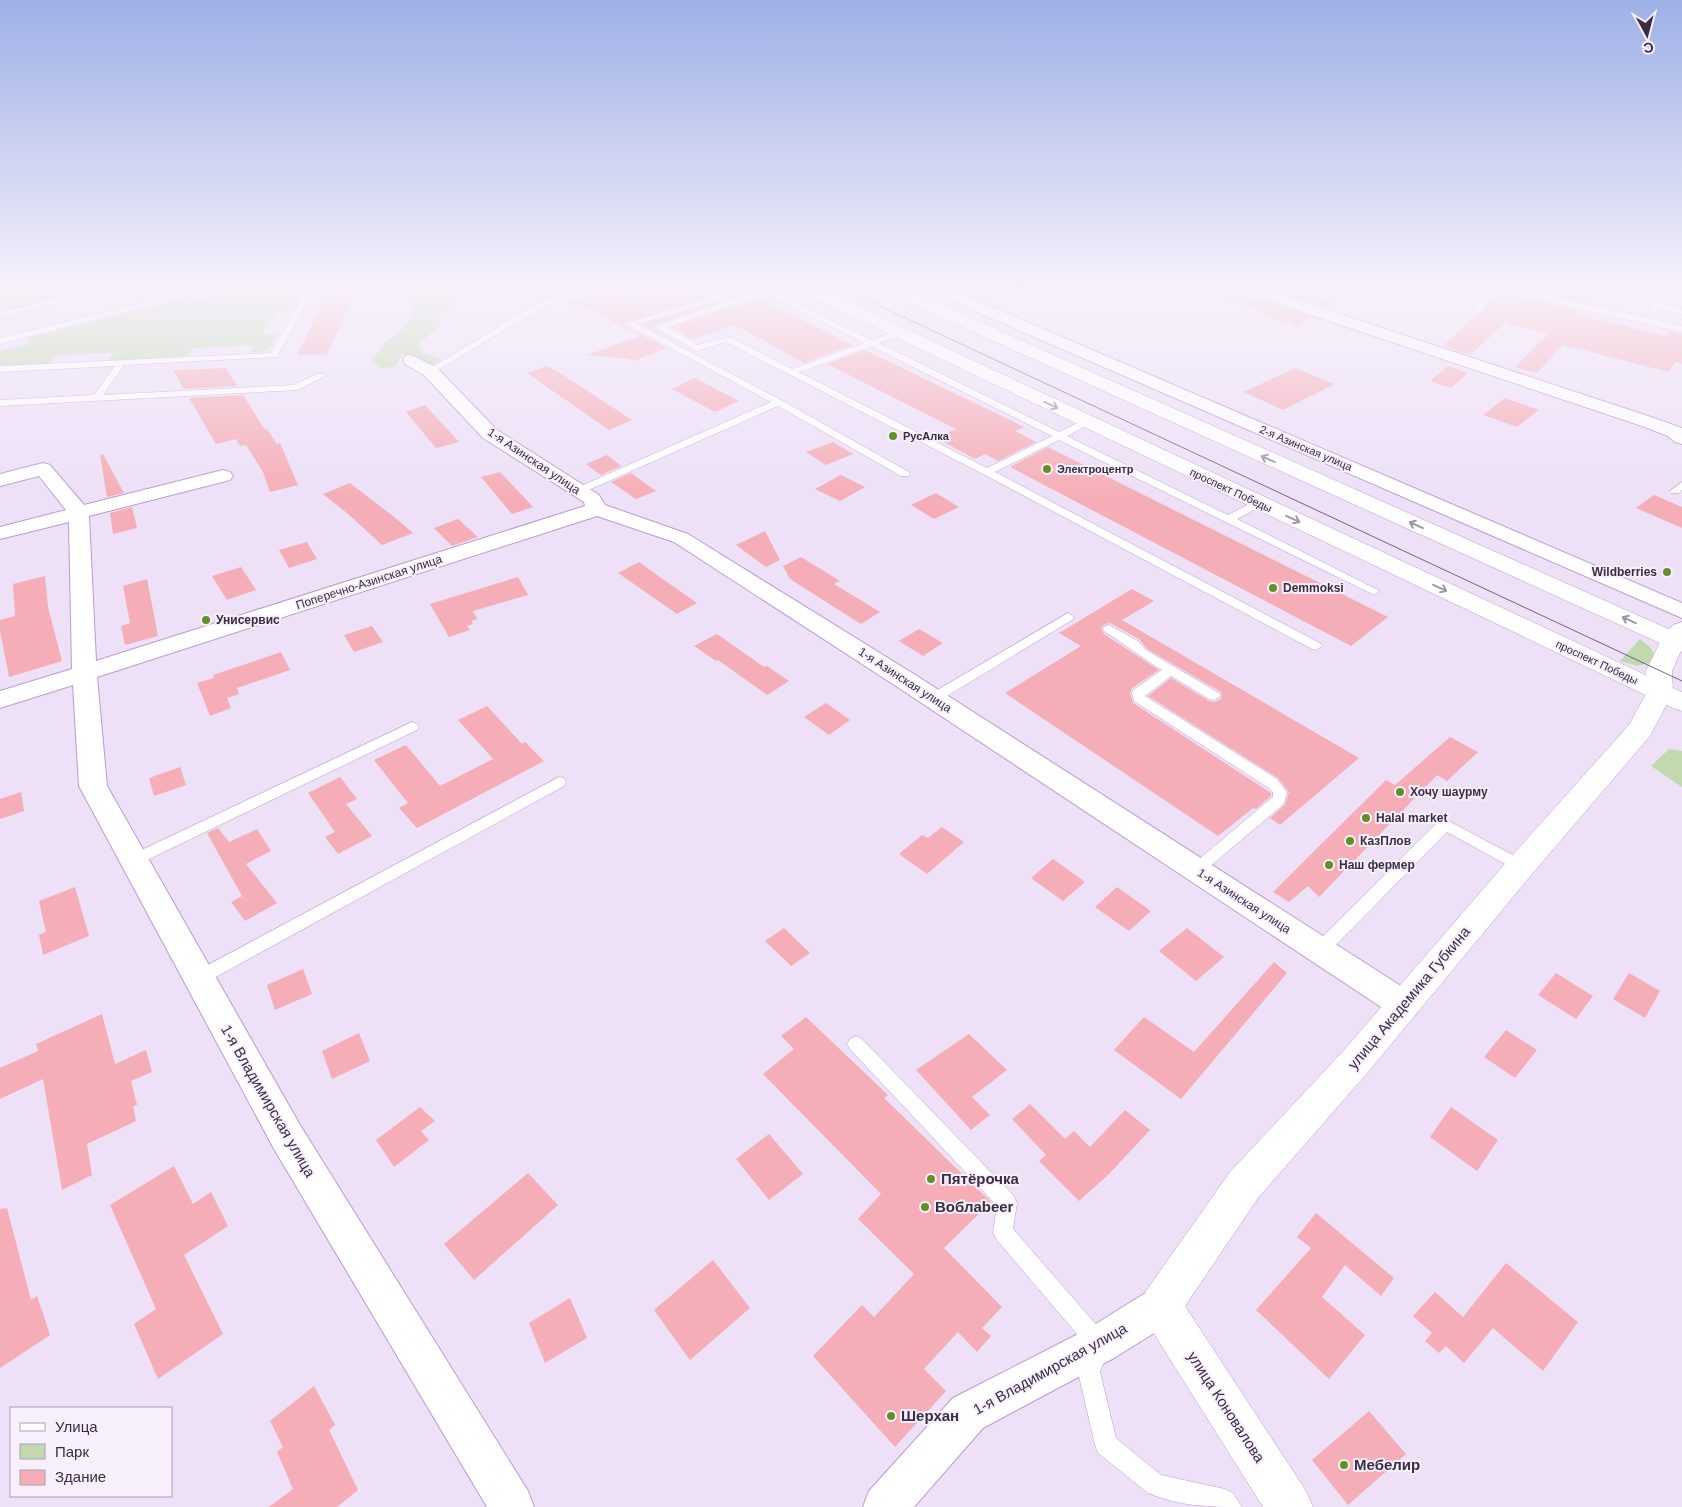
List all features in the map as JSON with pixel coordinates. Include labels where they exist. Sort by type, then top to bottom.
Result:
[{"type":"main road","name":"проспект Победы","points":[[948,356],[1259,503],[1675,691]]},
{"type":"main road","points":[[1044,356],[1679,638]]},
{"type":"main road","name":"улица Академика Губкина","points":[[1162,1306],[1244,1185],[1357,1060],[1521,866],[1675,691],[1659,671],[1679,638]]},
{"type":"main road","name":"улица Коновалова","points":[[1162,1306],[1290,1507]]},
{"type":"street","name":"2-я Азинская улица","points":[[1092,356],[1682,611]]},
{"type":"street","points":[[1445,356],[1578,402],[1648,422],[1675,432],[1682,438]]},
{"type":"street","name":"1-я Азинская улица","points":[[410,360],[430,371],[490,434],[592,499],[597,509],[681,538],[934,698],[1404,1005]]},
{"type":"street","points":[[0,480],[43,469],[79,512],[84,673]]},
{"type":"street","points":[[0,533],[223,476]]},
{"type":"street","name":"Поперечно-Азинская улица","points":[[0,700],[597,509]]},
{"type":"street","name":"1-я Владимирская улица","points":[[84,673],[93,786],[287,1137],[512,1507]]},
{"type":"street","name":"1-я Владимирская улица","points":[[885,1507],[968,1413],[1100,1344],[1162,1306]]},
{"type":"lane","points":[[0,369],[249,356]]},
{"type":"lane","points":[[430,371],[454,356]]},
{"type":"lane","points":[[691,356],[778,402],[905,474]]},
{"type":"lane","points":[[761,356],[988,472],[1316,646]]},
{"type":"lane","points":[[792,372],[835,356]]},
{"type":"lane","points":[[898,356],[1374,591]]},
{"type":"lane","points":[[96,399],[121,363]]},
{"type":"lane","points":[[0,403],[295,388],[320,376]]},
{"type":"lane","points":[[578,490],[778,402]]},
{"type":"lane","points":[[988,472],[1087,422]]},
{"type":"lane","points":[[1229,519],[1259,503]]},
{"type":"lane","points":[[934,698],[1068,617]]},
{"type":"lane","points":[[1109,630],[1214,696]]},
{"type":"lane","points":[[1171,670],[1138,693],[1139,698],[1272,783],[1278,789],[1281,796],[1279,800],[1196,870]]},
{"type":"lane","points":[[134,860],[412,727]]},
{"type":"lane","points":[[199,978],[559,782]]},
{"type":"lane","points":[[1320,950],[1445,824],[1521,866]]},
{"type":"lane","points":[[856,1044],[1007,1203],[1003,1232],[1100,1344],[1088,1372],[1106,1445],[1156,1485],[1225,1501],[1230,1507]]},
{"type":"green space","points":[[0,356],[55,356],[49,364],[0,366]]},
{"type":"green space","points":[[112,356],[182,356],[108,361]]},
{"type":"green space","points":[[375,356],[402,356],[395,367],[380,368],[372,360]]},
{"type":"green space","points":[[409,356],[432,356],[442,360],[430,365]]},
{"type":"green space","points":[[1640,639],[1650,647],[1654,654],[1649,663],[1637,666],[1620,661]]},
{"type":"green space","points":[[1669,749],[1682,751],[1682,787],[1651,766]]},
{"type":"building","points":[[601,356],[646,356],[634,361]]},
{"type":"building","points":[[792,356],[822,356],[804,363]]},
{"type":"building","points":[[848,356],[878,356],[1024,427],[1015,431],[1036,442],[998,461],[985,454],[975,459],[936,438],[956,429],[827,364]]},
{"type":"building","points":[[1526,356],[1552,356],[1537,373],[1515,367]]},
{"type":"building","points":[[1607,356],[1682,356],[1682,364],[1675,362],[1669,372]]},
{"type":"building","points":[[547,366],[632,420],[609,430],[527,373]]},
{"type":"building","points":[[1448,366],[1468,373],[1451,388],[1430,381]]},
{"type":"building","points":[[226,368],[237,386],[184,389],[173,370]]},
{"type":"building","points":[[1295,368],[1335,384],[1283,410],[1244,392]]},
{"type":"building","points":[[694,378],[739,401],[715,412],[672,389]]},
{"type":"building","points":[[243,395],[265,430],[267,429],[277,444],[280,443],[298,485],[270,492],[263,472],[246,445],[240,446],[236,439],[216,444],[189,398]]},
{"type":"building","points":[[1505,398],[1539,410],[1517,427],[1483,415]]},
{"type":"building","points":[[425,405],[459,442],[436,448],[406,412]]},
{"type":"building","points":[[833,442],[853,454],[826,465],[806,452]]},
{"type":"building","points":[[1048,447],[1388,617],[1351,646],[1010,467]]},
{"type":"building","points":[[103,454],[124,493],[107,497],[100,455]]},
{"type":"building","points":[[607,455],[621,466],[601,475],[586,464]]},
{"type":"building","points":[[500,472],[533,507],[512,514],[481,477]]},
{"type":"building","points":[[631,473],[656,491],[636,499],[611,482]]},
{"type":"building","points":[[841,475],[865,487],[840,501],[815,489]]},
{"type":"building","points":[[350,483],[413,533],[382,545],[323,494]]},
{"type":"building","points":[[936,493],[959,507],[934,519],[911,505]]},
{"type":"building","points":[[1654,495],[1682,507],[1682,528],[1636,508]]},
{"type":"building","points":[[132,507],[137,528],[113,534],[110,513]]},
{"type":"building","points":[[458,519],[478,537],[452,546],[434,528]]},
{"type":"building","points":[[765,531],[780,560],[766,567],[736,545]]},
{"type":"building","points":[[307,542],[317,559],[289,568],[279,550]]},
{"type":"building","points":[[801,557],[840,581],[834,584],[880,612],[861,624],[790,579],[783,566]]},
{"type":"building","points":[[639,562],[697,603],[677,614],[618,573]]},
{"type":"building","points":[[241,567],[256,590],[227,600],[212,576]]},
{"type":"building","points":[[45,576],[48,607],[62,661],[9,677],[0,631],[0,620],[15,616],[13,584]]},
{"type":"building","points":[[518,577],[528,595],[473,611],[477,619],[471,621],[473,624],[467,626],[470,630],[449,637],[430,604]]},
{"type":"building","points":[[147,579],[158,636],[125,645],[121,626],[130,623],[123,586]]},
{"type":"building","points":[[1132,589],[1154,601],[1122,620],[1359,758],[1280,825],[1270,818],[1285,805],[1289,792],[1278,778],[1148,696],[1171,678],[1209,701],[1215,702],[1222,698],[1221,692],[1147,649],[1139,639],[1110,623],[1105,624],[1101,628],[1104,634],[1159,670],[1132,688],[1130,693],[1133,703],[1271,793],[1271,796],[1256,809],[1253,808],[1218,836],[1005,693],[1081,646],[1059,633]]},
{"type":"building","points":[[372,626],[383,642],[354,652],[344,635]]},
{"type":"building","points":[[919,629],[943,643],[923,656],[899,641]]},
{"type":"building","points":[[717,634],[764,667],[767,666],[789,681],[767,695],[718,660],[716,661],[694,646]]},
{"type":"building","points":[[281,652],[290,670],[237,688],[239,694],[227,698],[231,708],[210,716],[197,683],[214,678],[213,675]]},
{"type":"building","points":[[826,703],[850,720],[829,735],[804,717]]},
{"type":"building","points":[[487,706],[522,744],[525,742],[544,761],[417,828],[399,808],[408,803],[374,760],[406,745],[440,786],[493,759],[458,720]]},
{"type":"building","points":[[1450,737],[1478,752],[1447,781],[1437,775],[1319,897],[1308,886],[1289,902],[1273,892],[1386,780],[1395,785]]},
{"type":"building","points":[[180,767],[186,785],[154,796],[149,778]]},
{"type":"building","points":[[340,777],[357,799],[346,804],[372,836],[338,854],[325,837],[335,832],[308,793]]},
{"type":"building","points":[[21,792],[24,811],[0,819],[0,799]]},
{"type":"building","points":[[942,827],[964,842],[927,874],[899,854],[922,835],[928,838]]},
{"type":"building","points":[[218,828],[229,842],[257,829],[271,851],[246,864],[277,903],[245,921],[231,902],[242,896],[207,833]]},
{"type":"building","points":[[1053,859],[1085,882],[1063,901],[1031,878]]},
{"type":"building","points":[[75,887],[89,936],[43,955],[39,935],[46,932],[39,901]]},
{"type":"building","points":[[1117,887],[1151,911],[1129,931],[1095,907]]},
{"type":"building","points":[[784,928],[810,953],[791,966],[765,941]]},
{"type":"building","points":[[1187,928],[1224,957],[1196,981],[1159,951]]},
{"type":"building","points":[[1274,962],[1287,973],[1181,1099],[1114,1050],[1144,1017],[1194,1052]]},
{"type":"building","points":[[303,969],[312,994],[275,1010],[267,985]]},
{"type":"building","points":[[1556,973],[1593,996],[1576,1019],[1538,995]]},
{"type":"building","points":[[1629,973],[1660,991],[1645,1018],[1613,999]]},
{"type":"building","points":[[102,1014],[115,1064],[146,1050],[152,1072],[131,1081],[137,1105],[133,1106],[136,1121],[87,1144],[92,1175],[62,1190],[43,1079],[0,1099],[0,1068],[38,1051],[36,1044]]},
{"type":"building","points":[[806,1017],[888,1095],[884,1098],[991,1202],[944,1248],[1002,1307],[982,1328],[991,1336],[977,1352],[958,1332],[924,1369],[946,1391],[895,1447],[813,1356],[862,1305],[874,1317],[914,1274],[858,1219],[881,1194],[763,1074],[794,1049],[781,1036]]},
{"type":"building","points":[[1506,1030],[1537,1050],[1515,1078],[1484,1057]]},
{"type":"building","points":[[359,1033],[370,1061],[332,1079],[322,1051]]},
{"type":"building","points":[[969,1034],[1007,1070],[972,1097],[990,1115],[971,1130],[916,1070]]},
{"type":"building","points":[[1030,1104],[1065,1139],[1074,1131],[1090,1147],[1125,1110],[1150,1130],[1108,1175],[1079,1201],[1039,1161],[1046,1155],[1012,1119]]},
{"type":"building","points":[[420,1107],[435,1121],[421,1131],[429,1140],[394,1167],[376,1140]]},
{"type":"building","points":[[1451,1107],[1498,1140],[1477,1171],[1430,1137]]},
{"type":"building","points":[[769,1134],[803,1174],[769,1200],[736,1159]]},
{"type":"building","points":[[174,1166],[193,1204],[211,1192],[228,1226],[184,1255],[223,1334],[158,1379],[134,1324],[156,1309],[110,1205]]},
{"type":"building","points":[[528,1173],[558,1205],[474,1280],[444,1244]]},
{"type":"building","points":[[7,1208],[31,1300],[37,1296],[50,1335],[0,1368],[0,1209]]},
{"type":"building","points":[[1316,1213],[1394,1278],[1381,1296],[1345,1265],[1322,1297],[1365,1335],[1329,1379],[1256,1310],[1311,1248],[1297,1237]]},
{"type":"building","points":[[713,1260],[750,1308],[690,1360],[654,1310]]},
{"type":"building","points":[[1506,1263],[1578,1322],[1543,1371],[1493,1328],[1464,1363],[1446,1346],[1439,1353],[1425,1341],[1432,1333],[1413,1316],[1435,1292],[1463,1317]]},
{"type":"building","points":[[570,1298],[587,1338],[545,1363],[529,1323]]},
{"type":"building","points":[[314,1386],[335,1425],[329,1430],[358,1490],[337,1507],[269,1507],[293,1489],[277,1452],[283,1447],[270,1421]]},
{"type":"building","points":[[1369,1411],[1406,1454],[1348,1505],[1312,1460]]},
{"type":"tram line","points":[[987,356],[1682,681]]},
{"type":"place","name":"РусАлка","points":[[893,436]]},
{"type":"place","name":"Электроцентр","points":[[1047,469]]},
{"type":"place","name":"Wildberries","points":[[1667,572]]},
{"type":"place","name":"Demmoksi","points":[[1273,588]]},
{"type":"place","name":"Унисервис","points":[[206,620]]},
{"type":"place","name":"Хочу шаурму","points":[[1400,792]]},
{"type":"place","name":"Halal market","points":[[1366,818]]},
{"type":"place","name":"КазПлов","points":[[1350,841]]},
{"type":"place","name":"Наш фермер","points":[[1329,865]]},
{"type":"place","name":"Пятёрочка","points":[[931,1179]]},
{"type":"place","name":"Воблаbeer","points":[[925,1207]]},
{"type":"place","name":"Шерхан","points":[[891,1416]]},
{"type":"place","name":"Мебелир","points":[[1344,1465]]}]
